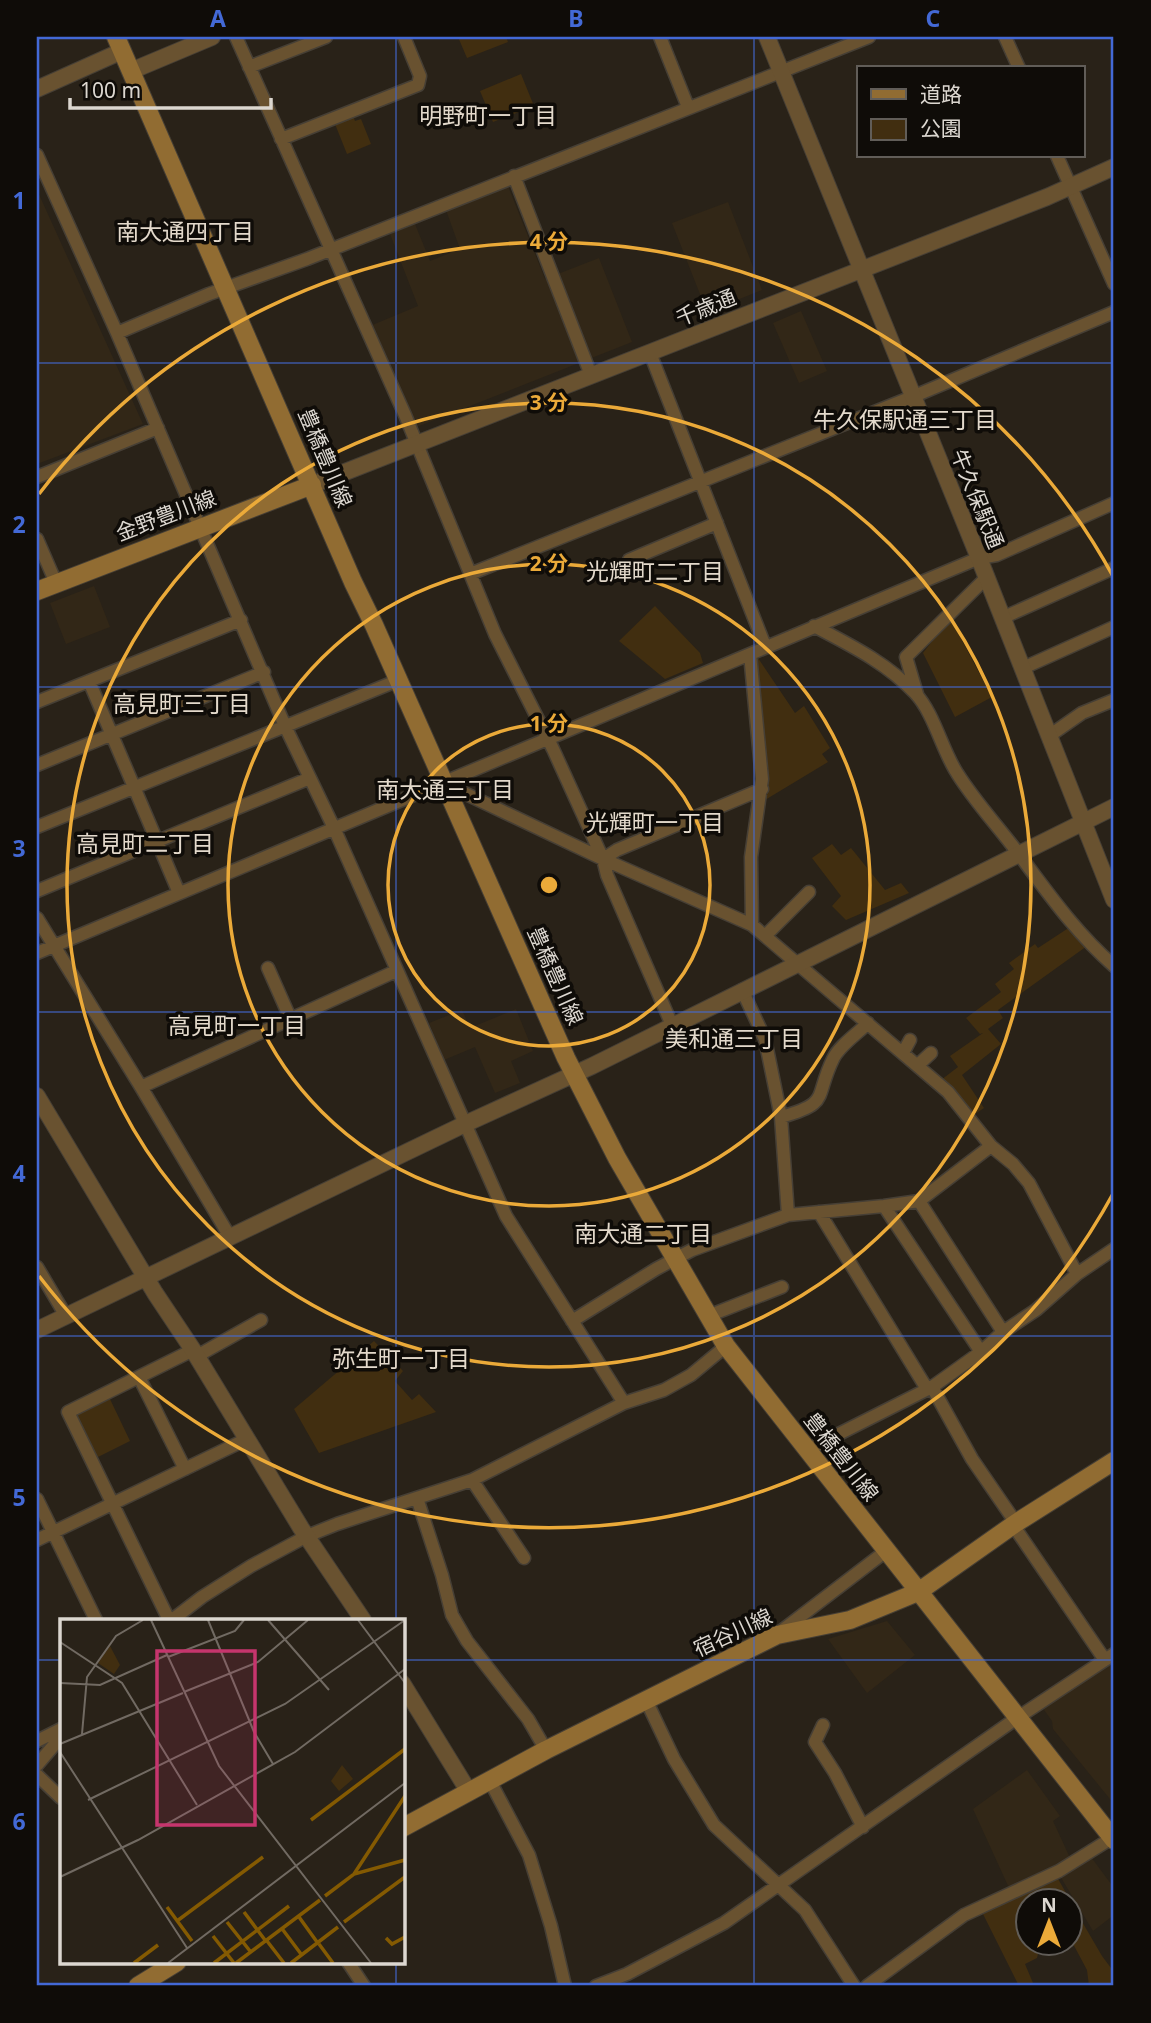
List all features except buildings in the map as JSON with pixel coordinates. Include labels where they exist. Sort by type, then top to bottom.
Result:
[{"type":"main road","name":"豊橋豊川線","points":[[119,44],[353,582],[574,1074],[617,1158],[726,1346],[1113,1839]]},
{"type":"main road","name":"金野豊川線","points":[[37,591],[312,485]]},
{"type":"main road","name":"宿谷川線","points":[[404,1827],[546,1750],[777,1635],[850,1620],[918,1592],[1015,1524],[1114,1461]]},
{"type":"main road","points":[[140,1986],[174,1964]]},
{"type":"street","points":[[131,71],[212,37]]},
{"type":"street","points":[[236,37],[417,444],[495,634],[553,749],[603,859],[607,875],[672,1024]]},
{"type":"street","points":[[249,67],[326,37]]},
{"type":"street","points":[[281,139],[418,85],[420,76],[404,37]]},
{"type":"street","points":[[660,37],[688,107]]},
{"type":"street","name":"牛久保駅通","points":[[767,37],[979,558],[1083,822],[1110,880],[1114,900]]},
{"type":"street","points":[[117,333],[869,37]]},
{"type":"street","points":[[1005,37],[1018,66]]},
{"type":"street","points":[[37,89],[119,44]]},
{"type":"street","points":[[37,155],[117,333],[285,726],[334,828],[506,1216],[624,1403]]},
{"type":"street","points":[[1058,158],[1114,284]]},
{"type":"street","name":"千歳通","points":[[312,485],[1114,167]]},
{"type":"street","points":[[514,176],[591,375]]},
{"type":"street","points":[[471,574],[912,397],[1114,312]]},
{"type":"street","points":[[650,353],[765,646]]},
{"type":"street","points":[[37,477],[158,428]]},
{"type":"street","points":[[37,953],[765,646],[979,558],[997,555],[1114,503]]},
{"type":"street","points":[[629,559],[717,523]]},
{"type":"street","points":[[37,539],[56,583]]},
{"type":"street","points":[[1002,618],[1114,568]]},
{"type":"street","points":[[986,578],[906,657],[917,694],[954,770],[977,804],[1067,918],[1090,945],[1114,966]]},
{"type":"street","points":[[37,702],[240,620]]},
{"type":"street","points":[[814,626],[875,658],[917,694]]},
{"type":"street","points":[[1023,668],[1114,627]]},
{"type":"street","points":[[750,654],[761,789],[751,857],[752,925]]},
{"type":"street","points":[[37,765],[264,672]]},
{"type":"street","points":[[37,827],[399,680]]},
{"type":"street","points":[[89,681],[179,892]]},
{"type":"street","points":[[1049,736],[1082,713],[1114,700]]},
{"type":"street","points":[[37,891],[310,778]]},
{"type":"street","points":[[443,783],[603,859],[752,925],[766,935],[948,1092],[990,1146],[1013,1164],[1029,1182],[1077,1274]]},
{"type":"street","points":[[603,859],[617,850],[761,789]]},
{"type":"street","points":[[37,1330],[574,1074],[1114,807]]},
{"type":"street","points":[[766,935],[809,892]]},
{"type":"street","points":[[37,918],[230,1237]]},
{"type":"street","points":[[268,968],[291,1020]]},
{"type":"street","points":[[141,1087],[396,971]]},
{"type":"street","points":[[742,990],[765,1039],[781,1117],[788,1215]]},
{"type":"street","points":[[781,1117],[808,1109],[817,1101],[834,1057],[868,1023]]},
{"type":"street","points":[[903,1053],[910,1040]]},
{"type":"street","points":[[918,1065],[931,1053]]},
{"type":"street","points":[[37,1096],[306,1536],[362,1619]]},
{"type":"street","points":[[572,1321],[692,1250],[788,1215],[919,1201],[990,1146]]},
{"type":"street","points":[[919,1201],[1003,1332]]},
{"type":"street","points":[[884,1206],[981,1352]]},
{"type":"street","points":[[596,1986],[629,1980],[724,1923],[1017,1718],[1110,1657],[972,1459],[819,1212]]},
{"type":"street","points":[[807,1450],[929,1388],[981,1352],[1077,1274],[1114,1249]]},
{"type":"street","points":[[37,1267],[66,1316]]},
{"type":"street","points":[[708,1316],[782,1287]]},
{"type":"street","points":[[170,1619],[68,1412],[261,1320]]},
{"type":"street","points":[[171,1619],[251,1566],[306,1536],[472,1480],[624,1403],[664,1390],[691,1375],[726,1346]]},
{"type":"street","points":[[139,1377],[185,1469]]},
{"type":"street","points":[[37,1540],[247,1439]]},
{"type":"street","points":[[472,1480],[524,1558]]},
{"type":"street","points":[[417,1498],[452,1615],[467,1641],[522,1710],[546,1750]]},
{"type":"street","points":[[37,1499],[96,1619]]},
{"type":"street","points":[[777,1635],[886,1550]]},
{"type":"street","points":[[404,1685],[469,1791]]},
{"type":"street","points":[[646,1700],[674,1759],[714,1825],[805,1910],[854,1986]]},
{"type":"street","points":[[823,1725],[815,1742],[835,1773],[863,1827]]},
{"type":"street","points":[[37,1740],[60,1729]]},
{"type":"street","points":[[37,1765],[60,1738]]},
{"type":"street","points":[[37,1775],[60,1797]]},
{"type":"street","points":[[490,1781],[529,1855],[551,1926],[565,1986]]},
{"type":"street","points":[[867,1986],[964,1915],[1059,1871],[1113,1839]]},
{"type":"street","points":[[349,1964],[364,1986]]},
{"type":"shaded area","points":[[508,186],[545,279],[599,258],[632,342],[414,428],[370,326],[418,306],[390,234],[415,224],[430,261],[460,249],[446,210]]},
{"type":"shaded area","points":[[37,190],[143,424],[37,464]]},
{"type":"shaded area","points":[[728,202],[762,290],[707,312],[672,223]]},
{"type":"shaded area","points":[[801,311],[827,371],[799,383],[773,323]]},
{"type":"shaded area","points":[[94,586],[110,627],[66,644],[50,603]]},
{"type":"shaded area","points":[[516,1009],[533,1051],[511,1061],[520,1083],[495,1093],[475,1047],[444,1060],[429,1023],[462,1010],[470,1028]]},
{"type":"shaded area","points":[[887,1621],[915,1655],[867,1693],[828,1639]]},
{"type":"shaded area","points":[[1114,1661],[1114,1804],[1053,1729],[1052,1721],[1042,1707]]},
{"type":"shaded area","points":[[1027,1770],[1060,1816],[1053,1821],[1071,1860],[1009,1888],[973,1809]]},
{"type":"shaded area","points":[[1091,1857],[1114,1888],[1114,1915],[1093,1931],[1084,1916],[1084,1886],[1066,1886],[1060,1876]]},
{"type":"green space","points":[[458,37],[506,37],[508,42],[467,58]]},
{"type":"green space","points":[[521,74],[534,106],[493,122],[480,91]]},
{"type":"green space","points":[[353,116],[355,121],[361,119],[371,144],[347,154],[335,124]]},
{"type":"green space","points":[[655,606],[700,653],[703,663],[665,679],[619,641]]},
{"type":"green space","points":[[950,618],[992,697],[955,717],[923,653]]},
{"type":"green space","points":[[758,658],[795,713],[804,706],[830,748],[822,754],[828,762],[765,800],[767,786],[756,661]]},
{"type":"green space","points":[[832,844],[841,855],[851,848],[885,890],[901,883],[909,893],[846,920],[832,906],[841,896],[812,858]]},
{"type":"green space","points":[[1070,927],[1087,946],[998,1010],[1003,1018],[988,1029],[1001,1044],[962,1075],[984,1108],[972,1116],[941,1080],[958,1067],[950,1056],[983,1033],[980,1034],[966,1018],[1001,992],[995,984],[1014,969],[1009,963],[1035,944],[1038,948]]},
{"type":"green space","points":[[374,1341],[403,1371],[395,1381],[412,1400],[419,1394],[436,1412],[319,1453],[294,1409]]},
{"type":"green space","points":[[109,1397],[130,1441],[96,1458],[74,1414]]},
{"type":"green space","points":[[1057,1877],[1062,1886],[1039,1886]]},
{"type":"green space","points":[[1014,1898],[1014,1956],[1038,1956],[1025,1964],[1033,1983],[1030,1986],[1019,1986],[983,1914]]},
{"type":"green space","points":[[1084,1925],[1114,1972],[1114,1986],[1089,1986],[1087,1970],[1080,1956],[1084,1956]]},
{"type":"district","name":"明野町一丁目","points":[[488,116]]},
{"type":"district","name":"南大通四丁目","points":[[185,232]]},
{"type":"district","name":"牛久保駅通三丁目","points":[[905,420]]},
{"type":"district","name":"光輝町二丁目","points":[[655,572]]},
{"type":"district","name":"高見町三丁目","points":[[182,704]]},
{"type":"district","name":"南大通三丁目","points":[[445,790]]},
{"type":"district","name":"光輝町一丁目","points":[[655,823]]},
{"type":"district","name":"高見町二丁目","points":[[145,844]]},
{"type":"district","name":"高見町一丁目","points":[[237,1026]]},
{"type":"district","name":"美和通三丁目","points":[[734,1039]]},
{"type":"district","name":"南大通二丁目","points":[[643,1234]]},
{"type":"district","name":"弥生町一丁目","points":[[401,1359]]}]
